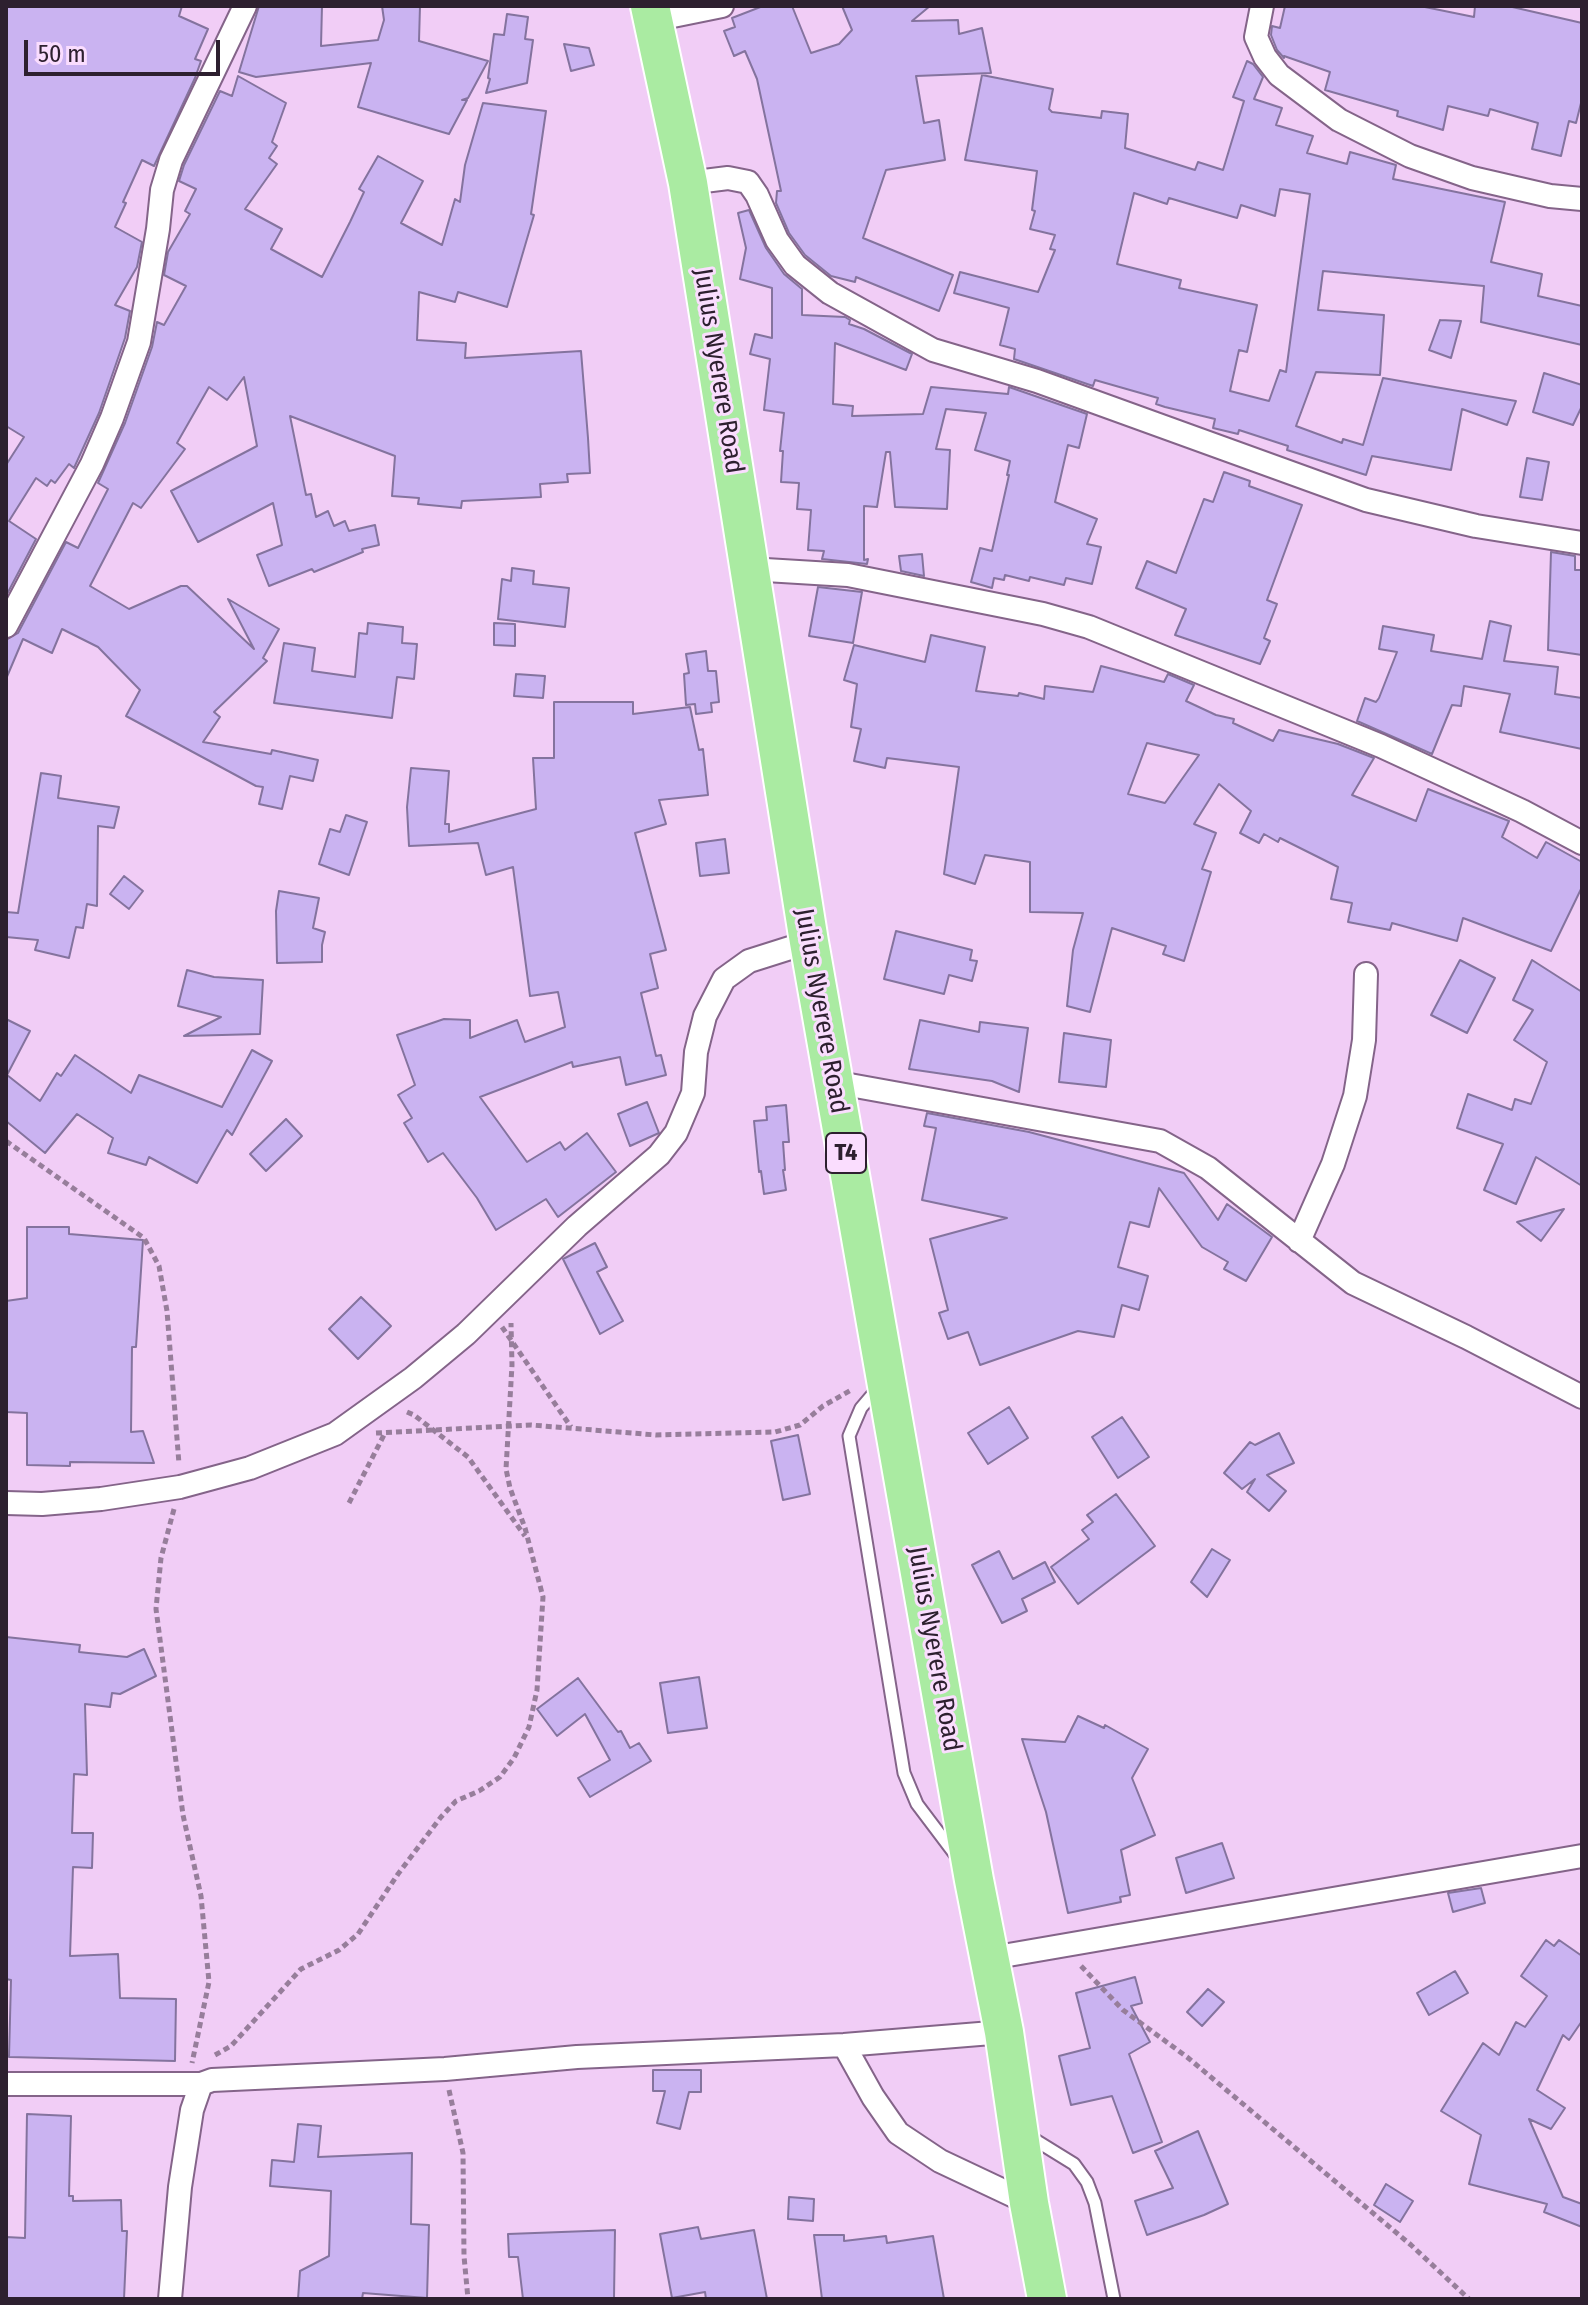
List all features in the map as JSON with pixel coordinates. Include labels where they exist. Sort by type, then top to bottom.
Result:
[{"type":"highway","name":"Julius Nyerere Road","points":[[651,13],[688,183],[882,1383],[991,1958],[1047,2299]]},
{"type":"street","points":[[6,626],[92,464],[112,418],[139,342],[162,190],[171,160],[245,6]]},
{"type":"street","points":[[651,13],[722,6]]},
{"type":"street","points":[[1262,6],[1256,37],[1265,57],[1279,75],[1339,120],[1410,156],[1472,178],[1550,196],[1582,199]]},
{"type":"street","points":[[688,183],[728,178],[748,182],[777,240],[795,265],[830,293],[933,350],[1037,381],[1366,500],[1476,526],[1582,543]]},
{"type":"street","points":[[749,569],[848,575],[1043,614],[1089,627],[1381,746],[1522,811],[1582,843]]},
{"type":"street","points":[[6,1503],[42,1504],[101,1499],[180,1487],[250,1468],[335,1434],[389,1405],[577,1226],[659,1155],[676,1133],[693,1093],[696,1052],[705,1016],[724,979],[749,961],[809,942]]},
{"type":"street","points":[[1299,1241],[1333,1164],[1355,1096],[1364,1040],[1366,974]]},
{"type":"street","points":[[833,1082],[1160,1141],[1194,1158],[1353,1283],[1582,1397]]},
{"type":"street","points":[[991,1958],[1582,1856]]},
{"type":"street","points":[[6,2084],[201,2084],[212,2080],[445,2069],[577,2057],[844,2045],[1004,2032]]},
{"type":"street","points":[[844,2045],[873,2097],[898,2133],[940,2161],[1029,2203]]},
{"type":"street","points":[[170,2299],[180,2187],[192,2110],[201,2084]]},
{"type":"lane","points":[[882,1383],[861,1408],[849,1436],[904,1773],[917,1804],[974,1880]]},
{"type":"lane","points":[[1020,2131],[1074,2164],[1087,2182],[1095,2203],[1114,2299]]},
{"type":"path","points":[[6,1141],[144,1238],[159,1266],[167,1311],[180,1487],[161,1558],[156,1609],[183,1815],[201,1896],[209,1982],[191,2068],[231,2046],[263,2014],[288,1981],[319,1959],[339,1950],[358,1934],[441,1817],[456,1801],[500,1777],[514,1758],[529,1727],[537,1690],[543,1597],[530,1543],[506,1469],[511,1340],[509,1290]]},
{"type":"path","points":[[489,1310],[572,1428]]},
{"type":"path","points":[[335,1434],[531,1425],[656,1435],[775,1432],[800,1425],[823,1406],[854,1389],[882,1383]]},
{"type":"path","points":[[349,1503],[385,1433],[389,1405],[414,1415],[468,1457],[530,1543]]},
{"type":"path","points":[[1062,1945],[1123,2010],[1187,2057],[1411,2245],[1469,2299]]},
{"type":"path","points":[[445,2069],[463,2153],[464,2256],[468,2299]]},
{"type":"building","points":[[6,6],[182,6],[179,16],[208,29],[195,59],[201,61],[195,78],[154,166],[142,160],[115,227],[142,242],[137,267],[115,305],[130,311],[125,338],[99,413],[74,468],[69,464],[55,483],[51,480],[47,486],[36,478],[9,521],[36,539],[6,596],[6,465],[24,437],[6,426]]},
{"type":"building","points":[[259,6],[322,6],[321,46],[378,40],[384,20],[382,6],[420,6],[419,41],[488,61],[468,98],[462,100],[467,100],[449,134],[358,107],[371,63],[256,77],[239,72]]},
{"type":"building","points":[[763,6],[792,6],[811,53],[839,44],[852,30],[842,6],[930,6],[912,21],[958,20],[959,34],[982,28],[991,73],[916,76],[924,123],[939,120],[945,160],[886,170],[863,238],[953,275],[939,311],[856,277],[855,282],[831,276],[805,255],[789,233],[776,203],[777,191],[781,191],[757,79],[745,51],[734,56],[724,31],[735,27],[732,18]]},
{"type":"building","points":[[1285,6],[1420,6],[1474,17],[1475,6],[1508,6],[1582,23],[1582,99],[1576,123],[1569,121],[1561,156],[1532,149],[1538,123],[1490,109],[1488,116],[1448,106],[1443,130],[1397,116],[1398,111],[1325,90],[1330,72],[1284,58],[1277,50],[1271,35],[1272,26],[1280,28]]},
{"type":"building","points":[[507,14],[528,17],[525,39],[533,40],[527,83],[486,93],[494,34],[504,35]]},
{"type":"building","points":[[564,44],[589,48],[594,65],[571,71]]},
{"type":"building","points":[[1247,61],[1263,77],[1254,99],[1282,108],[1276,125],[1313,136],[1307,153],[1347,164],[1350,152],[1396,165],[1393,179],[1505,202],[1491,262],[1542,274],[1538,296],[1582,306],[1582,345],[1481,322],[1484,286],[1323,271],[1318,310],[1384,315],[1380,375],[1316,372],[1296,426],[1342,443],[1343,439],[1363,445],[1383,378],[1516,401],[1507,425],[1462,409],[1451,470],[1372,456],[1366,475],[1287,450],[1288,446],[1239,430],[1238,434],[1213,428],[1215,419],[1156,404],[1158,398],[1095,380],[1093,386],[1014,359],[1015,349],[1000,345],[1009,308],[954,293],[960,272],[1038,292],[1055,250],[1050,249],[1055,235],[1030,229],[1035,211],[1032,210],[1037,171],[965,160],[982,75],[1053,89],[1049,109],[1052,112],[1101,118],[1102,111],[1128,114],[1125,148],[1195,170],[1198,162],[1223,170],[1244,101],[1233,97]],"holes":[[[1280,189],[1310,194],[1286,372],[1280,370],[1269,401],[1230,391],[1239,350],[1247,352],[1257,305],[1179,288],[1181,280],[1117,264],[1134,193],[1167,204],[1169,198],[1237,218],[1241,205],[1275,216]]]},
{"type":"building","points":[[238,76],[286,103],[272,142],[277,146],[269,158],[277,164],[245,209],[282,229],[271,249],[322,277],[364,192],[359,189],[378,156],[423,181],[401,223],[442,245],[455,199],[460,202],[465,165],[483,103],[546,111],[531,214],[534,215],[507,307],[458,292],[455,302],[419,292],[417,340],[466,343],[465,358],[581,351],[588,438],[590,473],[567,474],[568,482],[540,484],[541,497],[462,501],[461,508],[418,504],[419,498],[392,496],[395,456],[290,416],[306,495],[311,494],[316,517],[328,511],[334,526],[345,521],[349,531],[375,525],[379,545],[362,549],[363,552],[314,572],[312,569],[269,586],[257,555],[282,545],[273,503],[198,542],[171,491],[257,446],[244,377],[227,400],[209,387],[177,443],[185,449],[141,508],[133,503],[90,586],[129,609],[187,586],[254,649],[228,599],[279,629],[263,658],[267,661],[214,712],[220,717],[203,742],[271,754],[272,750],[318,760],[313,781],[290,776],[282,809],[259,804],[263,787],[126,716],[140,690],[98,647],[62,629],[52,653],[23,639],[6,679],[6,640],[18,633],[66,542],[78,548],[108,489],[98,483],[125,423],[152,347],[157,322],[164,325],[186,286],[164,275],[168,252],[190,214],[185,211],[196,189],[179,181],[184,165],[220,91],[232,96]]},
{"type":"building","points":[[749,210],[766,248],[784,274],[802,289],[802,315],[845,317],[850,320],[849,324],[912,354],[906,370],[835,343],[833,404],[853,406],[852,416],[923,414],[931,387],[1008,394],[1009,387],[1087,414],[1079,448],[1068,445],[1055,502],[1097,519],[1087,544],[1101,547],[1092,584],[1066,578],[1064,585],[1005,575],[1004,580],[994,578],[992,588],[971,582],[980,548],[992,551],[1009,475],[1010,461],[975,450],[986,413],[946,409],[936,449],[950,450],[947,509],[895,507],[890,452],[886,452],[877,507],[864,506],[864,560],[868,559],[867,564],[822,559],[824,551],[808,550],[811,510],[797,509],[799,483],[781,482],[784,413],[764,410],[770,359],[750,354],[755,334],[772,338],[772,288],[740,279],[746,248],[738,213]]},
{"type":"building","points":[[1440,320],[1461,321],[1451,358],[1429,350]]},
{"type":"building","points":[[1544,373],[1582,385],[1582,406],[1573,425],[1533,412]]},
{"type":"building","points":[[1527,458],[1549,462],[1542,500],[1520,497]]},
{"type":"building","points":[[1224,472],[1250,481],[1249,486],[1302,505],[1267,600],[1277,604],[1264,638],[1270,641],[1260,664],[1175,635],[1186,609],[1136,588],[1147,561],[1176,573],[1204,499],[1213,502]]},
{"type":"building","points":[[1551,552],[1575,556],[1575,570],[1582,570],[1582,655],[1548,650]]},
{"type":"building","points":[[922,554],[924,576],[901,571],[899,556]]},
{"type":"building","points":[[512,568],[534,571],[533,584],[569,588],[565,627],[498,619],[502,579],[511,581]]},
{"type":"building","points":[[818,587],[862,592],[853,643],[809,636]]},
{"type":"building","points":[[1490,621],[1511,626],[1504,661],[1558,667],[1555,694],[1582,698],[1582,749],[1500,732],[1510,694],[1464,686],[1461,706],[1452,705],[1432,754],[1357,721],[1365,698],[1376,702],[1379,698],[1397,652],[1379,649],[1383,626],[1434,635],[1431,651],[1482,659]]},
{"type":"building","points":[[368,623],[403,627],[402,643],[417,644],[414,679],[397,677],[392,718],[274,703],[284,643],[315,648],[312,671],[355,677],[359,633],[367,634]]},
{"type":"building","points":[[494,623],[515,624],[515,646],[494,645]]},
{"type":"building","points":[[931,635],[985,647],[976,691],[1018,696],[1019,693],[1044,699],[1045,686],[1093,692],[1101,666],[1164,682],[1168,674],[1194,685],[1186,701],[1216,715],[1234,719],[1233,723],[1273,741],[1279,730],[1338,744],[1374,758],[1352,795],[1416,821],[1428,789],[1509,821],[1502,837],[1537,858],[1546,842],[1582,862],[1582,887],[1551,951],[1463,918],[1457,941],[1392,923],[1390,930],[1348,922],[1352,903],[1331,899],[1338,867],[1280,838],[1278,842],[1264,834],[1259,843],[1240,833],[1251,811],[1219,784],[1194,824],[1216,833],[1202,869],[1211,872],[1184,961],[1163,954],[1166,946],[1112,928],[1090,1012],[1067,1006],[1073,950],[1083,913],[1030,912],[1030,862],[985,855],[975,884],[944,874],[959,767],[887,758],[885,768],[854,761],[861,729],[851,727],[857,684],[844,680],[854,645],[925,662]],"holes":[[[1147,743],[1199,755],[1165,803],[1128,794]]]},
{"type":"building","points":[[706,651],[708,671],[716,671],[719,702],[711,703],[712,712],[696,714],[695,704],[686,705],[684,674],[689,673],[686,654]]},
{"type":"building","points":[[516,674],[545,676],[543,698],[514,696]]},
{"type":"building","points":[[554,702],[633,702],[633,714],[690,707],[699,750],[703,749],[708,795],[659,800],[666,824],[635,833],[666,950],[650,954],[658,988],[641,993],[656,1056],[661,1055],[666,1075],[626,1085],[620,1057],[573,1067],[572,1062],[480,1097],[527,1162],[560,1142],[565,1150],[587,1133],[616,1172],[558,1217],[546,1199],[496,1230],[477,1198],[443,1153],[428,1162],[404,1123],[412,1118],[398,1095],[415,1085],[397,1035],[444,1019],[470,1020],[470,1038],[517,1020],[525,1042],[565,1027],[558,992],[530,996],[513,867],[486,875],[478,843],[409,846],[407,807],[411,768],[449,771],[445,824],[449,824],[449,832],[536,809],[533,758],[554,758]]},
{"type":"building","points":[[41,773],[61,776],[58,798],[119,807],[114,828],[98,826],[97,906],[87,904],[83,928],[76,927],[69,958],[35,950],[38,940],[6,937],[6,912],[18,913]]},
{"type":"building","points":[[346,815],[367,822],[349,875],[319,864],[330,829],[340,832]]},
{"type":"building","points":[[725,839],[729,873],[700,876],[696,843]]},
{"type":"building","points":[[124,876],[143,891],[129,909],[110,894]]},
{"type":"building","points":[[279,891],[319,898],[313,928],[325,932],[322,962],[277,963],[276,911]]},
{"type":"building","points":[[896,931],[972,950],[970,960],[977,961],[972,981],[949,975],[944,994],[884,979]]},
{"type":"building","points":[[1460,960],[1495,978],[1467,1033],[1431,1015]]},
{"type":"building","points":[[1532,960],[1582,992],[1582,1186],[1536,1157],[1516,1204],[1484,1190],[1503,1144],[1457,1128],[1468,1094],[1512,1110],[1515,1099],[1531,1104],[1547,1062],[1514,1040],[1533,1010],[1513,1000]]},
{"type":"building","points":[[187,970],[214,977],[263,980],[260,1034],[184,1036],[221,1017],[178,1006]]},
{"type":"building","points":[[6,1019],[30,1031],[7,1075],[40,1101],[57,1073],[61,1076],[75,1055],[131,1093],[139,1075],[222,1107],[252,1050],[272,1061],[232,1135],[227,1130],[197,1183],[149,1157],[146,1165],[108,1153],[113,1138],[77,1114],[45,1153],[6,1121]]},
{"type":"building","points":[[920,1020],[979,1032],[980,1022],[1028,1028],[1019,1092],[992,1081],[909,1069]]},
{"type":"building","points":[[1064,1033],[1111,1040],[1106,1087],[1059,1082]]},
{"type":"building","points":[[647,1102],[659,1133],[630,1146],[618,1114]]},
{"type":"building","points":[[786,1105],[789,1142],[783,1142],[783,1170],[786,1190],[764,1194],[754,1121],[767,1120],[766,1107]]},
{"type":"building","points":[[927,1113],[1029,1132],[1184,1173],[1218,1220],[1227,1204],[1272,1237],[1246,1281],[1224,1269],[1228,1262],[1202,1247],[1159,1188],[1149,1227],[1130,1222],[1118,1267],[1148,1276],[1139,1310],[1122,1305],[1114,1337],[1078,1331],[980,1365],[968,1332],[948,1339],[939,1313],[948,1310],[930,1239],[1007,1218],[922,1200],[936,1128],[924,1126]]},
{"type":"building","points":[[286,1119],[302,1136],[266,1171],[250,1154]]},
{"type":"building","points":[[1564,1209],[1541,1241],[1517,1222]]},
{"type":"building","points":[[27,1227],[69,1227],[69,1234],[143,1240],[136,1347],[132,1347],[131,1432],[143,1431],[154,1463],[27,1465],[27,1413],[6,1412],[6,1301],[27,1298]]},
{"type":"building","points":[[595,1243],[607,1267],[597,1272],[623,1321],[600,1334],[563,1259]]},
{"type":"building","points":[[361,1297],[391,1326],[358,1359],[329,1329]]},
{"type":"building","points":[[1009,1407],[1028,1438],[988,1464],[968,1433]]},
{"type":"building","points":[[1122,1417],[1149,1457],[1118,1478],[1092,1437]]},
{"type":"building","points":[[1279,1433],[1294,1463],[1267,1475],[1286,1491],[1269,1511],[1247,1492],[1255,1479],[1242,1489],[1224,1473],[1250,1442],[1255,1445]]},
{"type":"building","points":[[798,1435],[810,1494],[783,1500],[771,1441]]},
{"type":"building","points":[[1116,1494],[1155,1546],[1078,1604],[1051,1567],[1089,1539],[1082,1530],[1093,1522],[1087,1515]]},
{"type":"building","points":[[1212,1549],[1230,1560],[1207,1597],[1191,1582]]},
{"type":"building","points":[[999,1551],[1013,1579],[1045,1562],[1055,1582],[1022,1599],[1027,1611],[1002,1623],[972,1565]]},
{"type":"building","points":[[6,1637],[80,1645],[79,1652],[127,1657],[144,1649],[156,1676],[120,1694],[112,1693],[110,1707],[85,1704],[87,1775],[74,1774],[72,1833],[93,1833],[92,1868],[73,1867],[70,1956],[118,1954],[120,1998],[176,1999],[175,2061],[9,2057],[11,1980],[6,1979]]},
{"type":"building","points":[[699,1677],[707,1728],[668,1733],[660,1683]]},
{"type":"building","points":[[578,1678],[618,1732],[621,1731],[630,1748],[639,1743],[651,1761],[590,1797],[578,1778],[610,1760],[585,1714],[557,1736],[537,1709]]},
{"type":"building","points":[[1078,1716],[1104,1728],[1105,1725],[1148,1749],[1132,1778],[1155,1835],[1121,1850],[1130,1895],[1120,1897],[1121,1902],[1068,1913],[1046,1812],[1022,1739],[1065,1742]]},
{"type":"building","points":[[1222,1843],[1234,1878],[1186,1893],[1176,1858]]},
{"type":"building","points":[[1481,1888],[1485,1903],[1453,1912],[1448,1893]]},
{"type":"building","points":[[1546,1940],[1554,1946],[1559,1940],[1582,1956],[1582,2021],[1569,2040],[1563,2035],[1537,2090],[1565,2108],[1551,2129],[1529,2119],[1563,2197],[1582,2204],[1582,2227],[1544,2212],[1547,2204],[1469,2184],[1481,2135],[1441,2111],[1483,2043],[1499,2055],[1516,2022],[1525,2027],[1547,1996],[1521,1976]]},
{"type":"building","points":[[1455,1971],[1468,1993],[1429,2015],[1417,1993]]},
{"type":"building","points":[[1135,1977],[1142,2003],[1131,2006],[1150,2042],[1129,2054],[1162,2142],[1133,2153],[1112,2096],[1071,2105],[1059,2056],[1090,2048],[1076,1993]]},
{"type":"building","points":[[1208,1989],[1224,2002],[1202,2026],[1187,2012]]},
{"type":"building","points":[[653,2070],[701,2070],[701,2092],[689,2092],[680,2129],[657,2123],[665,2091],[653,2091]]},
{"type":"building","points":[[27,2114],[71,2116],[69,2196],[73,2196],[73,2201],[121,2200],[122,2231],[127,2231],[124,2299],[6,2299],[6,2237],[25,2238]]},
{"type":"building","points":[[298,2124],[321,2126],[318,2157],[412,2153],[411,2224],[429,2225],[427,2298],[363,2293],[362,2299],[298,2299],[300,2271],[329,2256],[331,2191],[270,2186],[272,2160],[294,2162]]},
{"type":"building","points":[[1198,2131],[1228,2204],[1147,2235],[1135,2201],[1173,2188],[1155,2151]]},
{"type":"building","points":[[1386,2184],[1413,2201],[1400,2222],[1374,2205]]},
{"type":"building","points":[[789,2197],[814,2199],[813,2221],[788,2219]]},
{"type":"building","points":[[698,2227],[701,2239],[754,2230],[767,2299],[706,2299],[705,2292],[672,2298],[660,2234]]},
{"type":"building","points":[[615,2230],[614,2298],[523,2299],[518,2257],[509,2257],[508,2234]]},
{"type":"building","points":[[814,2235],[844,2235],[844,2241],[886,2236],[887,2243],[933,2236],[944,2299],[822,2299]]}]
